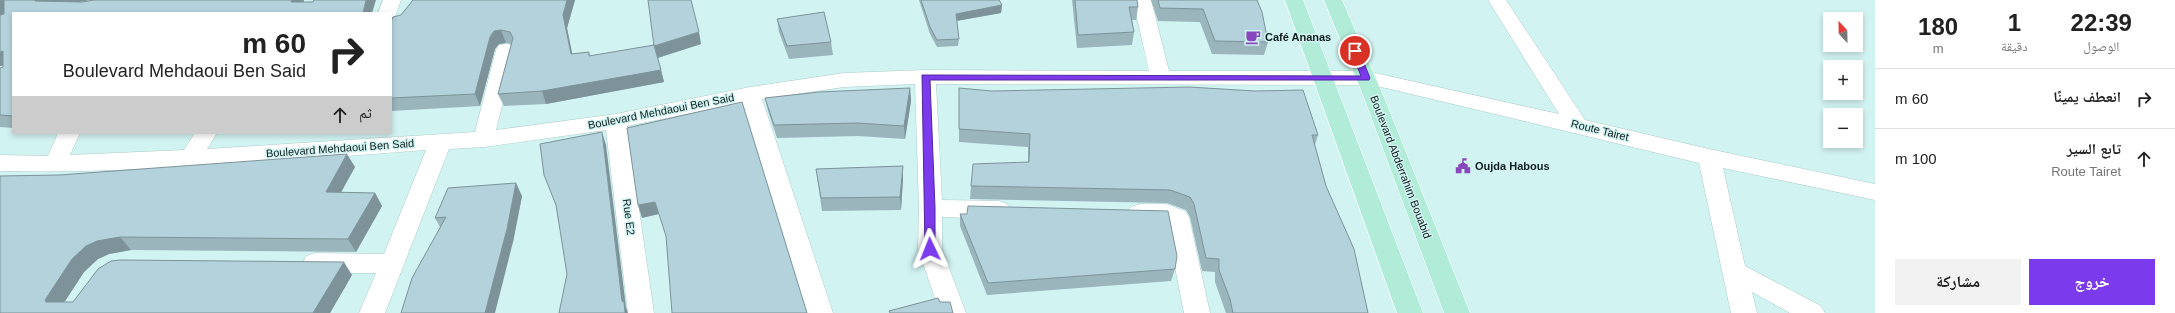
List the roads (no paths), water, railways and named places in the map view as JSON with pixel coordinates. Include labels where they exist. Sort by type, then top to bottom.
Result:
[{"type":"main road","points":[[1294,0],[1410,313]]},
{"type":"main road","name":"Boulevard Abderrahim Bouabid","points":[[1333,0],[1366,78],[1457,313]]},
{"type":"street","points":[[388,12],[392,0]]},
{"type":"street","points":[[1142,0],[1162,79]]},
{"type":"street","points":[[1497,0],[1577,125]]},
{"type":"street","points":[[484,139],[488,117],[506,50]]},
{"type":"street","points":[[925,77],[930,249],[953,313]]},
{"type":"street","name":"Boulevard Mehdaoui Ben Said","points":[[0,163],[55,164],[191,158],[327,141],[441,141],[484,139],[616,121],[750,94],[844,80],[925,77],[1162,79],[1323,78]]},
{"type":"street","name":"Route Tairet","points":[[1323,78],[1366,78],[1386,81],[1709,157],[1875,192]]},
{"type":"street","points":[[750,94],[820,313]]},
{"type":"street","name":"Rue E2","points":[[616,121],[641,313]]},
{"type":"street","points":[[55,164],[69,134]]},
{"type":"street","points":[[191,158],[205,134]]},
{"type":"street","points":[[372,313],[393,264],[441,141]]},
{"type":"street","points":[[1709,157],[1744,313]]},
{"type":"street","points":[[930,208],[1017,210]]},
{"type":"street","points":[[1119,212],[1166,213],[1177,217],[1198,313]]},
{"type":"street","points":[[290,263],[393,264]]},
{"type":"street","points":[[1736,272],[1812,313]]},
{"type":"place","name":"Café Ananas","points":[[1253,37]]},
{"type":"place","name":"Oujda Habous","points":[[1463,166]]}]
